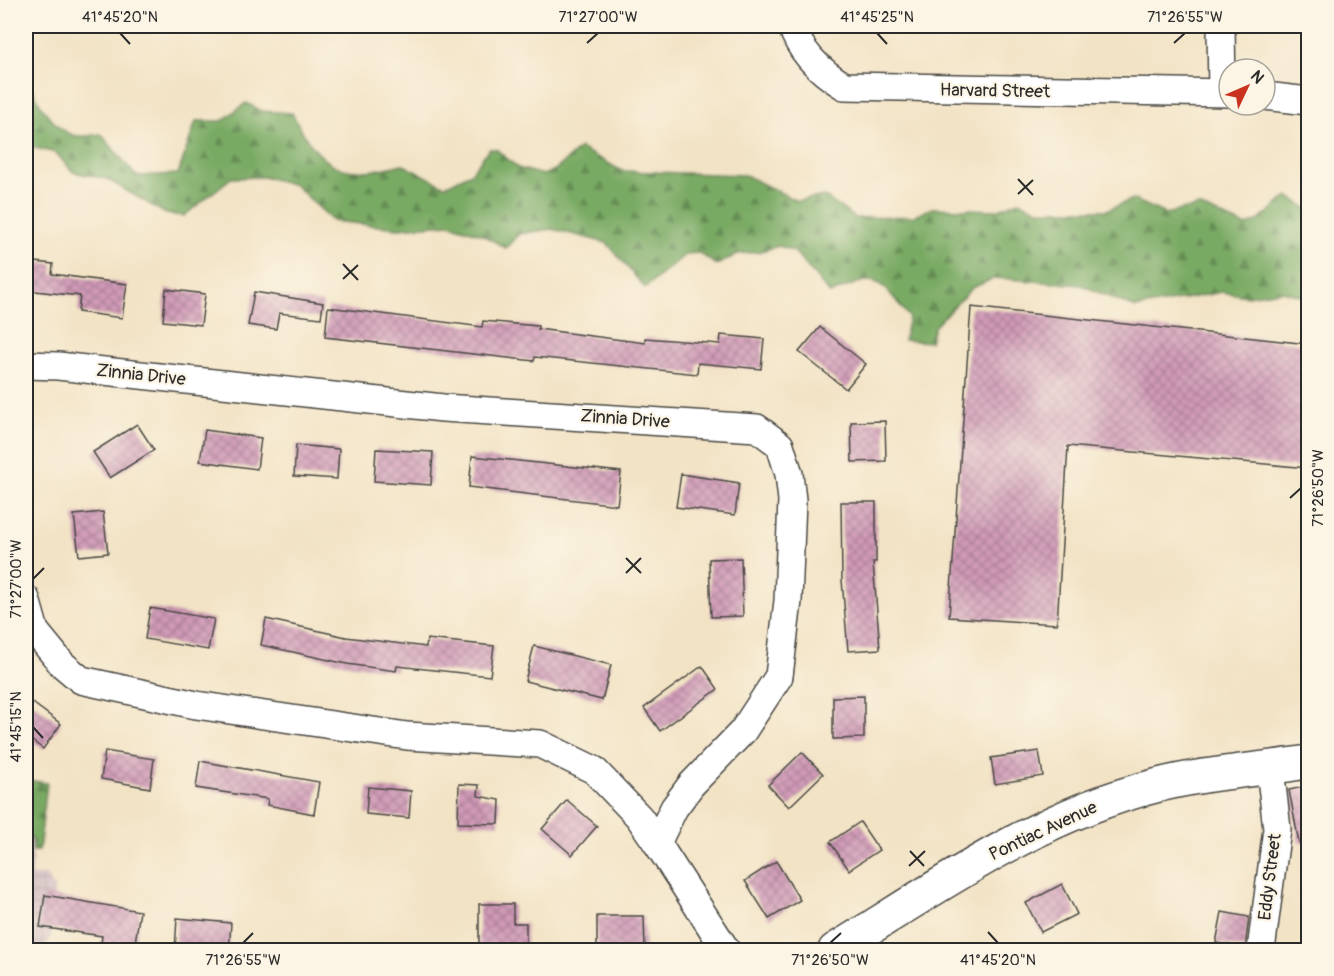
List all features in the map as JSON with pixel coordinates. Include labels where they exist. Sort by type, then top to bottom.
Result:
[{"type":"main road","name":"Pontiac Avenue","points":[[835,951],[989,856],[1082,809],[1155,785],[1308,762]]},
{"type":"street","name":"Harvard Street","points":[[792,26],[807,54],[824,74],[844,86],[1217,92]]},
{"type":"street","points":[[1221,26],[1223,57]]},
{"type":"street","points":[[1277,97],[1308,101]]},
{"type":"street","name":"Zinnia Drive","points":[[26,365],[58,366],[443,408],[756,428],[780,445],[789,474],[792,500],[788,602],[780,676],[744,731],[691,785],[674,808],[657,843]]},
{"type":"street","points":[[26,599],[35,631],[62,664],[81,680],[196,705],[407,736],[540,744],[594,770],[639,817],[726,951]]},
{"type":"street","name":"Eddy Street","points":[[1261,951],[1277,829],[1270,768]]},
{"type":"shaded area","points":[[26,833],[33,841],[32,876],[46,875],[54,887],[51,937],[43,950],[26,950]]},
{"type":"green space","points":[[33,90],[44,110],[60,128],[76,136],[101,134],[136,176],[178,174],[196,121],[222,121],[246,103],[262,111],[292,113],[313,147],[335,166],[364,171],[402,164],[445,186],[471,173],[489,149],[496,149],[518,168],[543,175],[555,170],[580,148],[622,171],[745,175],[797,201],[824,196],[855,218],[914,216],[932,208],[997,210],[1019,201],[1038,210],[1107,210],[1133,199],[1165,214],[1199,206],[1246,226],[1259,220],[1288,196],[1308,209],[1308,298],[1282,291],[1247,296],[1222,292],[1136,308],[1081,285],[995,278],[972,288],[934,327],[930,342],[904,340],[909,317],[883,286],[868,281],[830,294],[794,251],[779,246],[758,252],[737,254],[717,265],[699,253],[686,254],[645,288],[607,243],[552,229],[519,234],[506,248],[481,234],[449,224],[398,228],[333,221],[295,185],[265,177],[231,178],[184,216],[166,214],[107,179],[73,172],[56,153],[26,146],[26,91]]},
{"type":"green space","points":[[26,780],[47,783],[39,851],[33,851],[33,841],[26,833]]},
{"type":"building","points":[[26,261],[53,264],[52,274],[127,284],[122,318],[78,312],[80,296],[26,290]]},
{"type":"building","points":[[166,289],[205,294],[201,325],[163,321]]},
{"type":"building","points":[[254,292],[323,303],[321,318],[279,313],[276,329],[248,325]]},
{"type":"building","points":[[328,307],[482,327],[483,321],[538,326],[538,329],[645,343],[645,338],[720,344],[721,335],[764,339],[761,369],[698,363],[697,374],[535,357],[534,361],[325,337]]},
{"type":"building","points":[[971,307],[1308,344],[1308,468],[1068,446],[1057,624],[949,617]]},
{"type":"building","points":[[820,327],[866,364],[846,389],[799,352]]},
{"type":"building","points":[[885,421],[886,461],[852,462],[851,422]]},
{"type":"building","points":[[137,424],[154,450],[110,478],[93,452]]},
{"type":"building","points":[[205,430],[261,438],[257,469],[200,461]]},
{"type":"building","points":[[296,445],[339,449],[337,479],[294,476]]},
{"type":"building","points":[[376,449],[433,452],[431,485],[374,481]]},
{"type":"building","points":[[472,456],[621,472],[617,505],[469,487]]},
{"type":"building","points":[[681,474],[739,483],[735,515],[676,507]]},
{"type":"building","points":[[841,502],[876,502],[876,562],[873,562],[880,649],[848,651],[842,580]]},
{"type":"building","points":[[103,512],[108,553],[79,556],[74,515]]},
{"type":"building","points":[[741,558],[743,616],[711,617],[709,559]]},
{"type":"building","points":[[150,608],[214,619],[208,650],[145,639]]},
{"type":"building","points":[[266,619],[346,637],[426,647],[427,639],[494,646],[490,676],[397,666],[396,671],[347,664],[261,645]]},
{"type":"building","points":[[534,646],[611,665],[602,700],[525,681]]},
{"type":"building","points":[[702,666],[718,689],[660,731],[644,708]]},
{"type":"building","points":[[864,696],[864,738],[833,739],[833,697]]},
{"type":"building","points":[[26,698],[61,724],[43,749],[26,736]]},
{"type":"building","points":[[105,751],[154,759],[150,788],[101,779]]},
{"type":"building","points":[[1039,751],[1043,776],[995,784],[991,758]]},
{"type":"building","points":[[802,752],[823,774],[789,807],[768,785]]},
{"type":"building","points":[[200,761],[319,782],[314,814],[267,805],[268,799],[196,788]]},
{"type":"building","points":[[459,784],[479,785],[478,796],[500,800],[499,824],[458,823]]},
{"type":"building","points":[[1308,786],[1308,842],[1299,843],[1289,790]]},
{"type":"building","points":[[368,787],[411,791],[409,818],[366,814]]},
{"type":"building","points":[[567,800],[597,826],[572,855],[542,829]]},
{"type":"building","points":[[860,822],[879,850],[849,870],[830,842]]},
{"type":"building","points":[[776,861],[800,900],[769,919],[745,881]]},
{"type":"building","points":[[1062,884],[1077,914],[1041,932],[1026,903]]},
{"type":"building","points":[[45,895],[140,911],[134,949],[101,944],[102,936],[40,927]]},
{"type":"building","points":[[479,904],[513,904],[513,923],[526,923],[526,951],[479,951]]},
{"type":"building","points":[[1222,912],[1249,917],[1245,948],[1216,943]]},
{"type":"building","points":[[597,916],[644,916],[645,951],[597,951]]},
{"type":"building","points":[[177,918],[231,923],[229,951],[175,951]]}]
